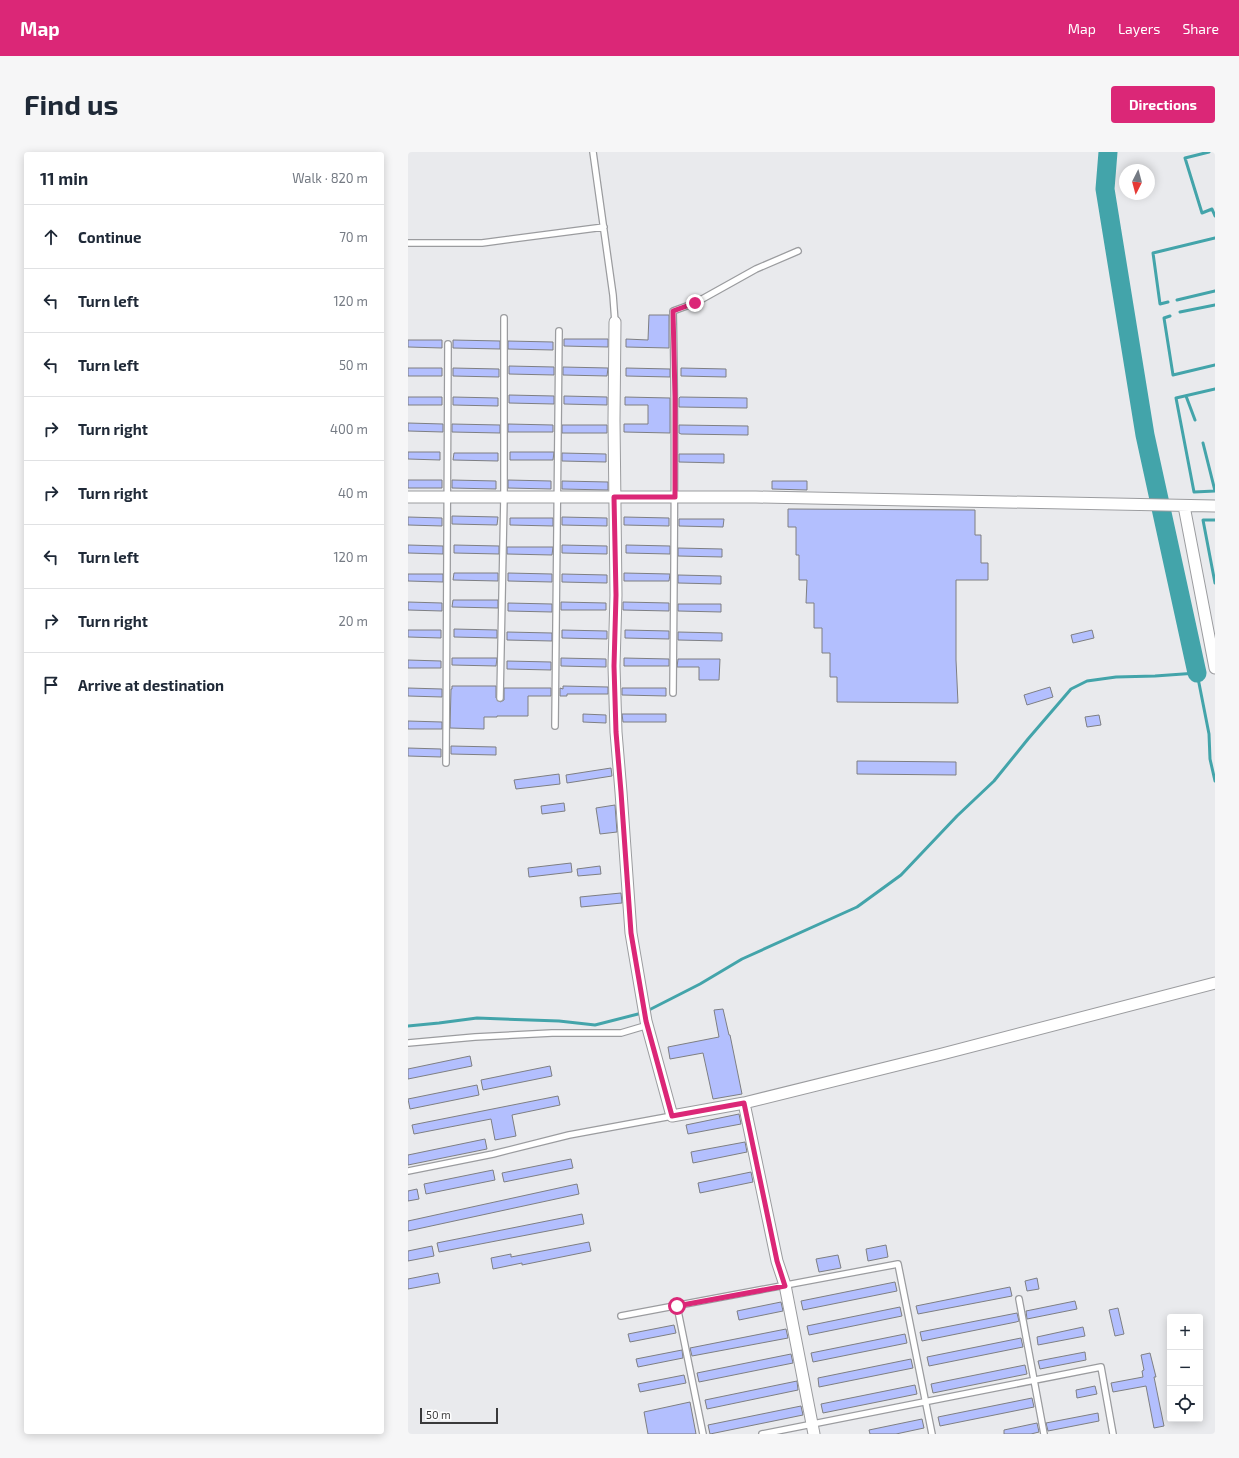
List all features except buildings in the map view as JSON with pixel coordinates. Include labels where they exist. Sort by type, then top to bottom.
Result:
[{"type":"street","points":[[615,322],[614,497],[616,595],[614,666],[616,732],[631,933],[647,1023],[672,1116],[744,1103],[942,1054],[1215,983]]},
{"type":"street","points":[[408,497],[764,497],[1215,506]]},
{"type":"street","points":[[1184,506],[1215,668]]},
{"type":"street","points":[[744,1103],[777,1261],[785,1286],[814,1434]]},
{"type":"lane","points":[[593,152],[613,295],[615,322]]},
{"type":"lane","points":[[408,243],[482,243],[604,226]]},
{"type":"lane","points":[[672,694],[675,497],[673,311],[695,303],[756,269],[798,251]]},
{"type":"lane","points":[[500,698],[504,497],[504,318]]},
{"type":"lane","points":[[555,726],[559,331]]},
{"type":"lane","points":[[446,763],[446,497],[448,344]]},
{"type":"lane","points":[[408,1043],[475,1037],[552,1033],[621,1033],[647,1023]]},
{"type":"lane","points":[[408,1171],[493,1154],[569,1135],[672,1116]]},
{"type":"lane","points":[[620,1316],[898,1264],[932,1434]]},
{"type":"lane","points":[[1019,1299],[1044,1434]]},
{"type":"lane","points":[[677,1306],[703,1434]]},
{"type":"lane","points":[[762,1434],[1101,1367],[1113,1434]]},
{"type":"waterway","points":[[1108,152],[1105,189],[1145,435],[1197,673]]},
{"type":"waterway","points":[[1209,152],[1185,158],[1202,213],[1212,209],[1215,216]]},
{"type":"waterway","points":[[1168,302],[1160,304],[1153,253],[1215,238]]},
{"type":"waterway","points":[[1177,300],[1215,291]]},
{"type":"waterway","points":[[1180,312],[1215,305]]},
{"type":"waterway","points":[[1170,316],[1164,318],[1173,375],[1215,365]]},
{"type":"waterway","points":[[1215,389],[1176,398],[1194,492],[1215,491]]},
{"type":"waterway","points":[[1186,396],[1195,420]]},
{"type":"waterway","points":[[1203,443],[1215,491]]},
{"type":"waterway","points":[[1215,520],[1203,520],[1215,583]]},
{"type":"waterway","points":[[647,1011],[700,984],[742,959],[857,907],[901,875],[957,816],[994,781],[1071,689],[1087,681],[1116,677],[1197,673],[1209,734],[1210,759],[1215,781]]},
{"type":"waterway","points":[[408,1026],[477,1018],[559,1021],[595,1025],[642,1013]]},
{"type":"route","points":[[677,1306],[785,1286],[777,1261],[744,1103],[672,1116],[646,1021],[631,933],[616,732],[614,666],[616,595],[614,497],[675,497],[673,311],[695,303]]}]
